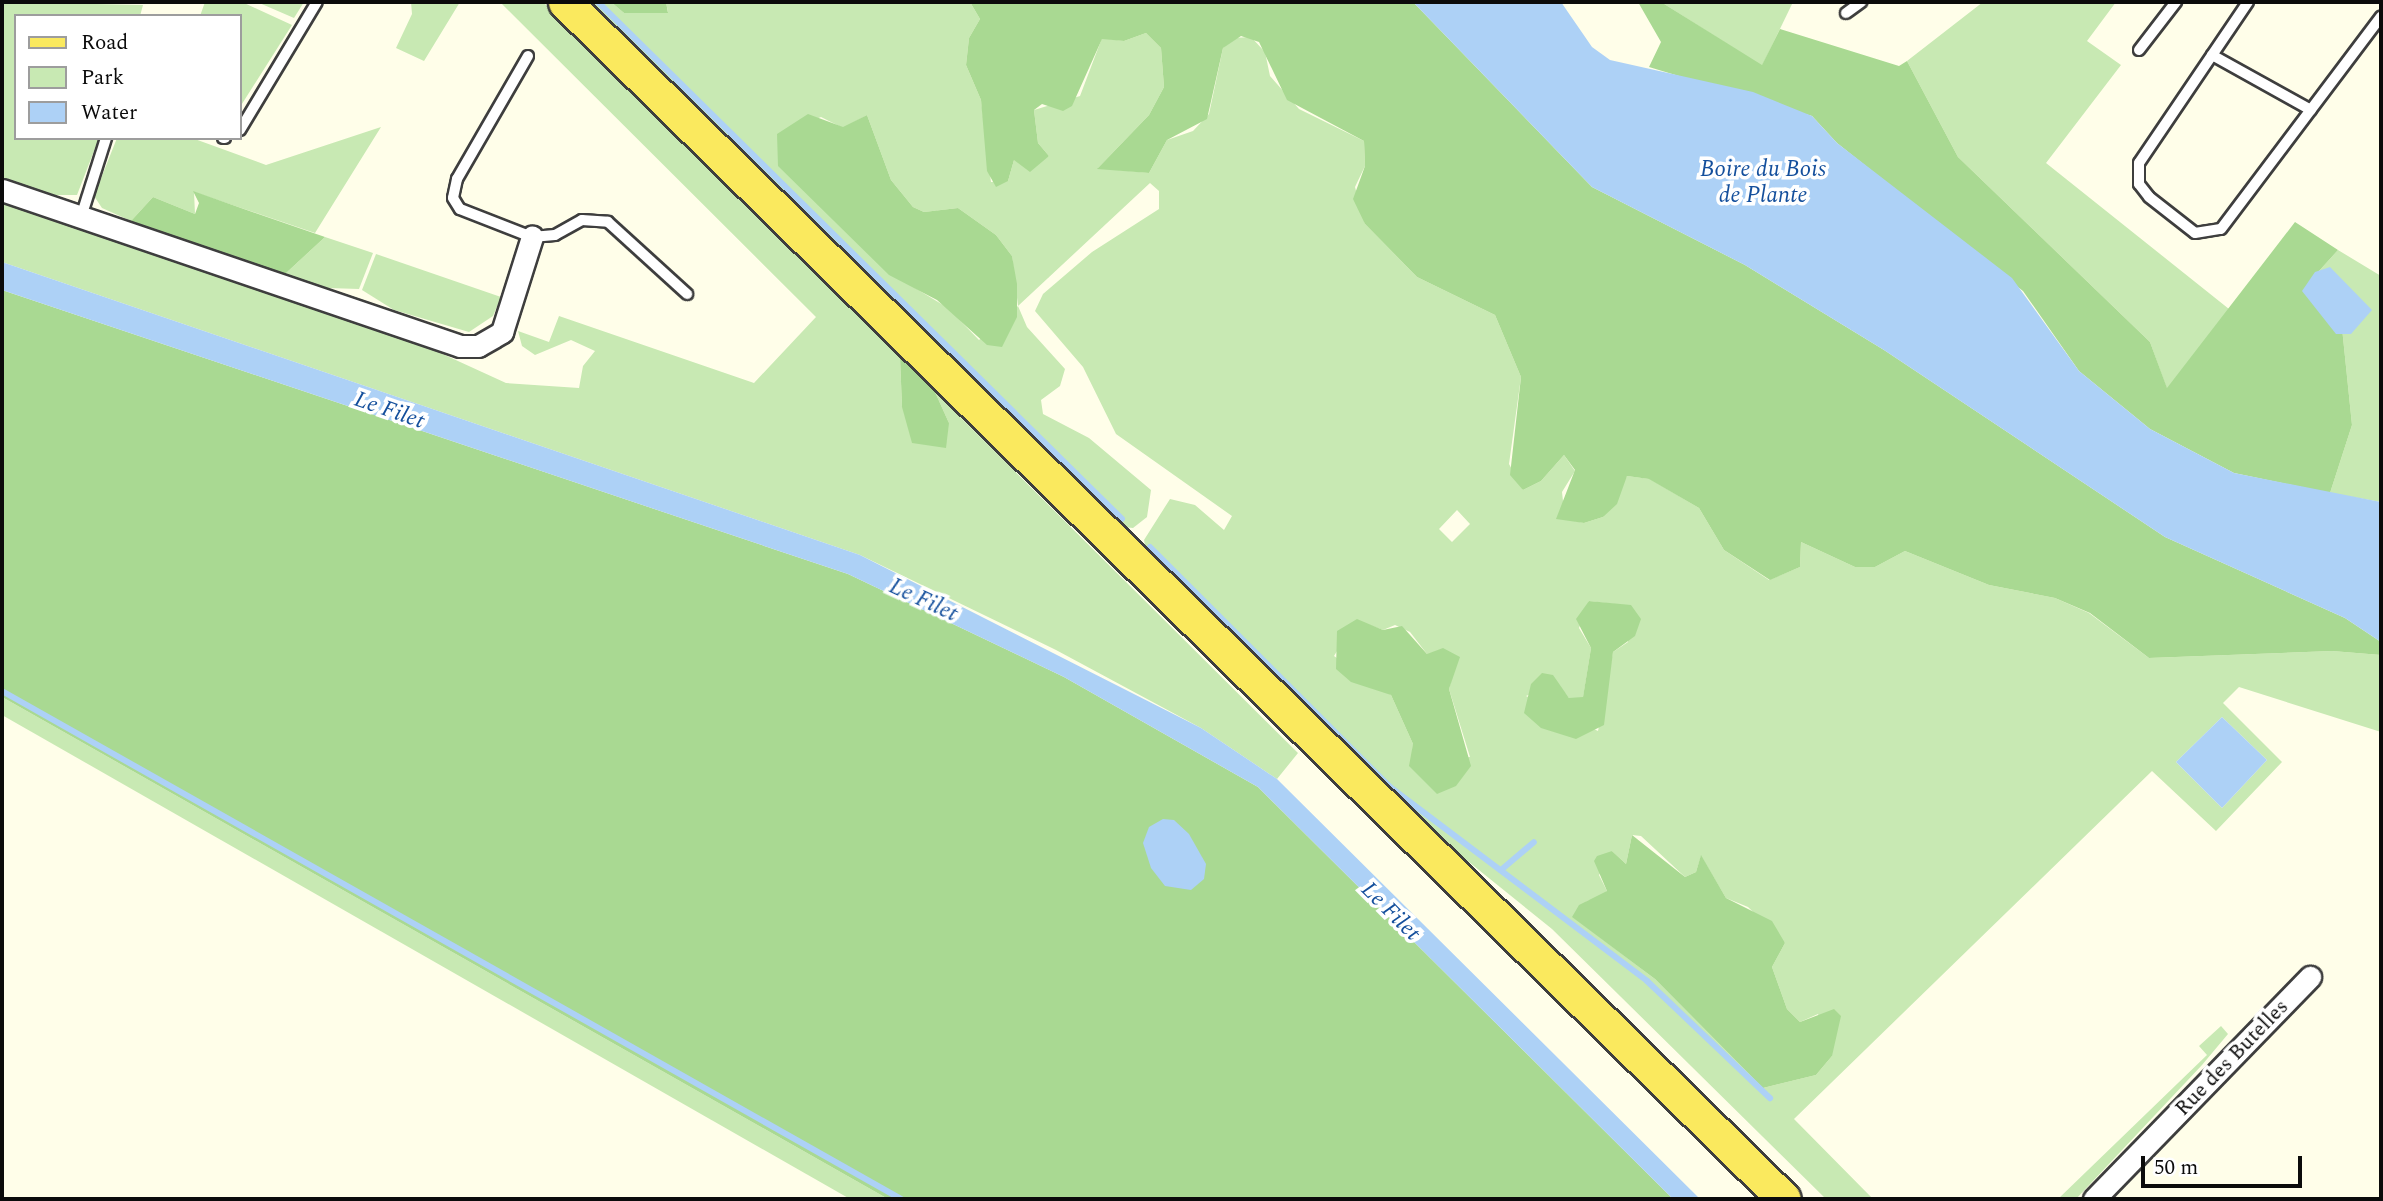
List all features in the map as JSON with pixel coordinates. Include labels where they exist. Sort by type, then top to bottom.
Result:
[{"type":"main road","points":[[565,2],[1784,1199]]},
{"type":"street","points":[[2,190],[460,346],[478,346],[502,332],[532,237]]},
{"type":"street","name":"Rue des Butelles","points":[[2094,1199],[2310,977]]},
{"type":"lane","points":[[242,127],[317,2]]},
{"type":"lane","points":[[1846,13],[1861,2]]},
{"type":"lane","points":[[2139,50],[2176,2]]},
{"type":"lane","points":[[2248,2],[2138,173],[2149,197],[2195,233],[2221,229],[2381,17]]},
{"type":"lane","points":[[2212,55],[2311,110]]},
{"type":"lane","points":[[528,56],[457,178],[453,198],[468,214],[532,237],[555,234],[582,220],[608,222],[687,294]]},
{"type":"lane","points":[[81,217],[105,140]]},
{"type":"green space","points":[[2,2],[143,5],[141,14],[14,14],[14,140],[98,140],[77,195],[55,195],[2,179]]},
{"type":"green space","points":[[205,2],[242,2],[292,25],[242,104],[242,14],[201,14]]},
{"type":"green space","points":[[257,2],[304,2],[294,18]]},
{"type":"green space","points":[[411,2],[460,2],[424,61],[396,48],[412,14]]},
{"type":"green space","points":[[500,2],[543,2],[900,357],[902,407],[949,423],[935,392],[1298,753],[1277,779],[1201,728],[1056,650],[860,555],[2,262],[2,200],[388,329],[506,383],[579,388],[583,366],[595,351],[571,340],[535,355],[522,346],[518,331],[549,342],[559,316],[754,383],[816,317]]},
{"type":"green space","points":[[588,2],[611,2],[624,13],[668,12],[666,2],[970,2],[980,19],[969,38],[966,65],[981,100],[991,182],[1008,181],[1014,160],[1036,163],[1049,156],[1038,143],[1034,110],[1080,96],[1102,38],[1124,41],[1146,33],[1161,48],[1164,87],[1149,115],[1098,168],[1149,173],[1167,140],[1193,131],[1209,114],[1223,48],[1232,38],[1251,37],[1265,52],[1270,76],[1299,109],[1364,141],[1365,166],[1355,187],[1365,224],[1417,277],[1495,315],[1521,377],[1509,464],[1523,490],[1541,481],[1564,455],[1575,471],[1562,492],[1565,519],[1584,523],[1603,517],[1627,476],[1650,479],[1699,508],[1724,550],[1769,580],[1800,567],[1801,542],[1855,567],[1875,567],[1905,551],[1989,585],[2055,598],[2089,613],[2149,658],[2332,651],[2381,655],[2381,732],[2239,687],[2223,703],[2282,762],[2216,831],[2152,771],[1794,1119],[1873,1199],[1826,1199],[1552,929],[1428,829],[1146,551],[1144,540],[1170,499],[1195,505],[1224,530],[1232,516],[1116,434],[1083,367],[1035,311],[1043,294],[1092,252],[1159,209],[1159,191],[1150,183],[1018,306],[1027,327],[1065,369],[1060,386],[1041,400],[1043,414],[1089,438],[1151,490],[1147,517],[1133,528],[1123,527]],"holes":[[[867,115],[891,180],[913,207],[924,212],[958,208],[996,235],[1012,256],[1018,306],[979,340],[948,308],[915,288],[777,135],[821,117],[843,128]],[[1457,510],[1470,524],[1452,542],[1439,529]],[[1589,601],[1623,605],[1628,642],[1613,652],[1598,731],[1526,696],[1557,683],[1569,698],[1583,698],[1591,648],[1579,628]],[[1356,620],[1383,630],[1395,625],[1410,632],[1427,654],[1456,663],[1449,689],[1470,757],[1412,761],[1413,744],[1391,695],[1334,656]],[[2222,717],[2267,760],[2222,808],[2176,762]],[[1632,835],[1641,836],[1685,877],[1696,872],[1701,856],[1726,898],[1748,907],[1785,943],[1772,967],[1787,1009],[1800,1022],[1818,1014],[1832,1056],[1816,1075],[1763,1088],[1655,979],[1573,917],[1587,901],[1603,897],[1607,891],[1599,875],[1612,851],[1626,864]]]},
{"type":"green space","points":[[611,2],[666,2],[668,13],[624,13]]},
{"type":"green space","points":[[970,2],[1413,2],[1592,187],[1745,265],[1884,350],[2165,537],[2345,618],[2381,642],[2381,655],[2332,651],[2149,658],[2090,613],[2055,598],[1989,585],[1905,551],[1875,567],[1855,567],[1801,542],[1800,567],[1770,580],[1724,550],[1699,508],[1649,479],[1627,476],[1617,504],[1603,517],[1584,523],[1556,519],[1575,470],[1564,455],[1541,481],[1523,490],[1510,475],[1521,377],[1495,315],[1417,277],[1365,224],[1353,199],[1365,166],[1364,141],[1287,100],[1259,42],[1241,36],[1223,48],[1207,119],[1167,140],[1149,173],[1097,169],[1149,115],[1164,87],[1161,48],[1146,33],[1124,41],[1102,39],[1072,106],[1063,111],[1042,104],[1034,110],[1038,143],[1049,156],[1030,172],[1014,160],[1008,181],[996,187],[987,171],[981,100],[966,65],[969,38],[980,19]]},
{"type":"green space","points":[[1638,2],[1661,2],[1762,65],[1780,29],[1899,66],[1907,61],[1958,157],[2150,342],[2167,388],[2295,222],[2338,250],[2319,271],[2341,318],[2352,425],[2330,493],[2234,473],[2150,429],[2079,371],[2023,291],[1837,143],[1812,116],[1649,67],[1661,42]]},
{"type":"green space","points":[[1661,2],[1793,2],[1762,66]]},
{"type":"green space","points":[[1983,2],[2116,2],[2087,41],[2121,65],[2046,163],[2229,309],[2167,389],[2150,342],[1958,157],[1907,61]]},
{"type":"green space","points":[[808,114],[843,127],[867,115],[891,180],[913,207],[924,212],[958,208],[996,235],[1012,256],[1017,284],[1017,317],[1002,347],[987,345],[937,300],[889,275],[778,166],[777,134]]},
{"type":"green space","points":[[381,127],[315,233],[194,192],[195,214],[153,197],[131,221],[102,208],[94,196],[116,140],[197,140],[266,165]]},
{"type":"green space","points":[[193,191],[325,237],[285,274],[131,221],[153,197],[195,214],[199,203]]},
{"type":"green space","points":[[325,237],[373,253],[359,289],[328,288],[285,274]]},
{"type":"green space","points":[[2338,250],[2381,276],[2381,502],[2330,493],[2352,425],[2341,318],[2319,271]]},
{"type":"green space","points":[[376,254],[501,297],[493,316],[469,332],[394,310],[362,290]]},
{"type":"green space","points":[[2,290],[848,574],[1064,677],[1258,787],[1673,1199],[888,1199],[2,697]]},
{"type":"green space","points":[[900,357],[935,392],[949,423],[946,448],[912,443],[902,407]]},
{"type":"green space","points":[[1589,601],[1631,605],[1641,619],[1635,636],[1613,652],[1604,725],[1576,739],[1541,728],[1524,713],[1531,684],[1542,673],[1553,675],[1569,698],[1583,697],[1591,648],[1576,619]]},
{"type":"green space","points":[[1357,619],[1383,630],[1402,626],[1427,654],[1443,648],[1460,657],[1449,689],[1471,766],[1456,786],[1437,794],[1409,766],[1413,744],[1391,695],[1351,682],[1336,669],[1337,631]]},
{"type":"green space","points":[[2,697],[888,1199],[850,1199],[2,715]]},
{"type":"green space","points":[[1632,835],[1685,877],[1696,872],[1701,855],[1726,898],[1772,921],[1785,943],[1772,967],[1787,1009],[1800,1022],[1834,1009],[1841,1016],[1832,1056],[1816,1075],[1763,1088],[1655,979],[1572,917],[1579,905],[1607,891],[1594,861],[1597,856],[1612,851],[1626,864]]},
{"type":"green space","points":[[2221,1026],[2228,1034],[2076,1199],[2058,1199],[2207,1055],[2199,1046]]},
{"type":"water","name":"Boire du Bois de Plante","points":[[1413,2],[1561,2],[1592,47],[1610,60],[1753,92],[1812,116],[1837,143],[2012,278],[2079,371],[2150,429],[2234,473],[2381,502],[2381,642],[2345,618],[2165,537],[1884,350],[1745,265],[1592,187]]},
{"type":"water","name":"Le Filet","points":[[2,262],[860,555],[1201,728],[1277,779],[1700,1199],[1673,1199],[1258,787],[1064,677],[848,574],[2,290]]},
{"type":"water","points":[[2330,267],[2372,310],[2351,334],[2336,334],[2302,291],[2315,272]]},
{"type":"water","points":[[2222,717],[2267,760],[2222,808],[2176,762]]},
{"type":"water","points":[[1163,819],[1174,820],[1189,834],[1206,864],[1204,879],[1191,890],[1165,886],[1151,868],[1143,843],[1149,827]]},
{"type":"waterway","points":[[598,2],[1122,519]]},
{"type":"waterway","points":[[1150,547],[1390,787],[1647,981],[1770,1098]]},
{"type":"waterway","points":[[2,691],[901,1199]]},
{"type":"waterway","points":[[1501,870],[1534,842]]}]
